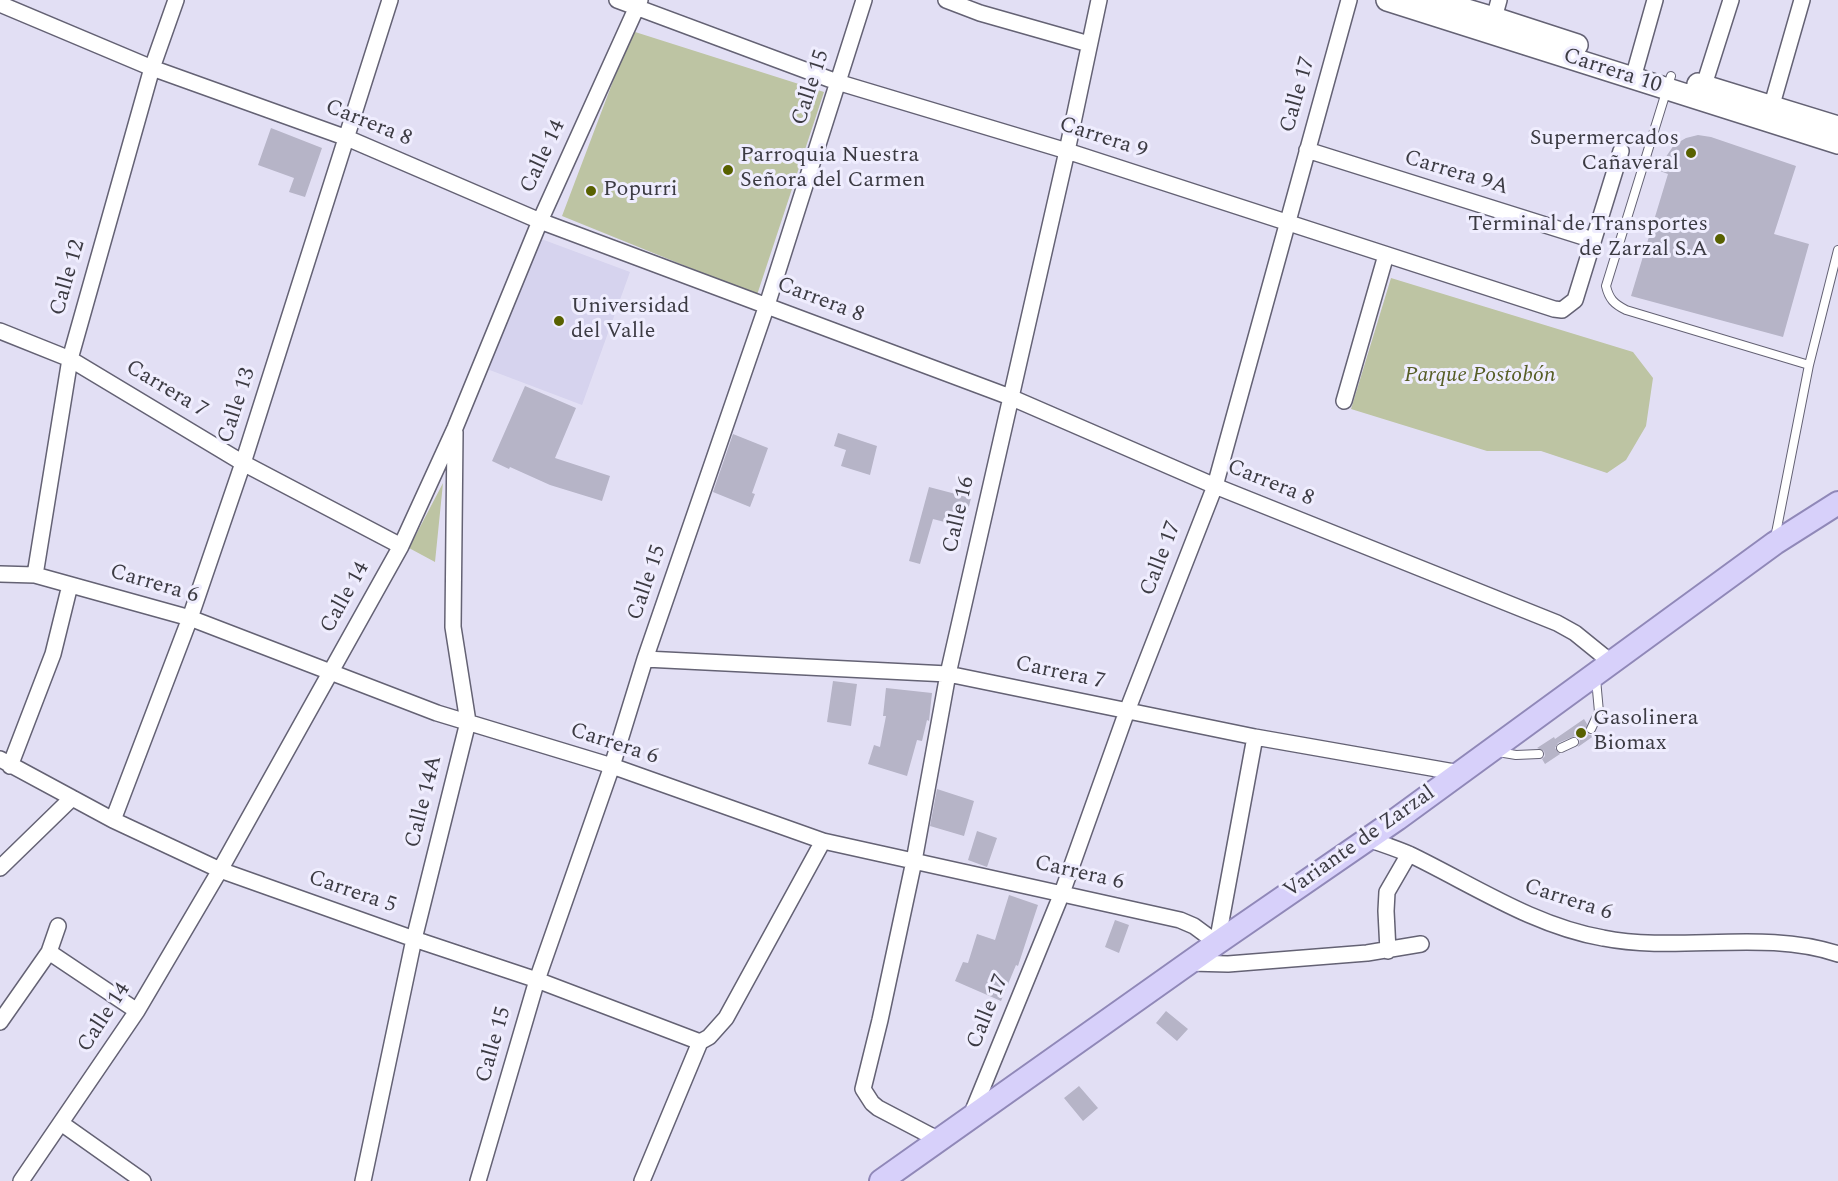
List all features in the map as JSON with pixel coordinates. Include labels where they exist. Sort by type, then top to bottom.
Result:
[{"type":"main road","name":"Variante de Zarzal","points":[[890,1178],[939,1140],[1460,773],[1774,543],[1838,503]]},
{"type":"street","name":"Calle 12","points":[[35,575],[70,359],[152,68],[176,0]]},
{"type":"street","name":"Calle 13","points":[[113,820],[190,618],[243,463],[390,0]]},
{"type":"street","name":"Carrera 9","points":[[617,0],[639,3],[837,82],[1067,151],[1554,309],[1562,310],[1575,300],[1593,240]]},
{"type":"street","name":"Calle 15","points":[[477,1181],[537,980],[612,766],[645,660],[767,305],[864,0]]},
{"type":"street","points":[[946,0],[980,13],[1089,44]]},
{"type":"street","name":"Calle 16","points":[[939,1140],[878,1108],[867,1097],[863,1089],[914,861],[948,674],[1099,0]]},
{"type":"street","name":"Calle 17","points":[[970,1118],[1062,893],[1127,711],[1215,486],[1349,0]]},
{"type":"street","name":"Carrera 10","points":[[1387,0],[1770,113],[1838,127]]},
{"type":"street","name":"Carrera 10","points":[[1433,0],[1497,9],[1634,72]]},
{"type":"street","points":[[1634,72],[1655,0]]},
{"type":"street","points":[[1704,86],[1731,0]]},
{"type":"street","points":[[1770,113],[1802,0]]},
{"type":"street","name":"Calle 14","points":[[21,1181],[137,1011],[220,870],[401,546],[455,428],[540,221],[639,3]]},
{"type":"street","name":"Carrera 8","points":[[0,4],[152,68],[348,138],[540,221],[1010,397],[1215,486],[1557,623],[1575,633],[1604,669]]},
{"type":"street","name":"Carrera 10","points":[[1669,82],[1704,86],[1838,143]]},
{"type":"street","name":"Carrera 9A","points":[[1306,150],[1593,240]]},
{"type":"street","points":[[1593,240],[1621,151]]},
{"type":"street","points":[[1344,401],[1386,255]]},
{"type":"street","name":"Carrera 7","points":[[0,332],[70,359],[243,463],[401,546]]},
{"type":"street","name":"Calle 14A","points":[[363,1181],[414,939],[468,722],[453,627],[455,428]]},
{"type":"street","name":"Carrera 6","points":[[0,574],[35,575],[190,618],[437,713],[612,766],[823,841],[1180,920],[1194,926],[1217,943]]},
{"type":"street","points":[[5,762],[53,654],[70,585]]},
{"type":"street","name":"Carrera 7","points":[[645,660],[948,674],[1255,737],[1460,773]]},
{"type":"street","points":[[1217,943],[1255,737]]},
{"type":"street","name":"Carrera 5","points":[[5,762],[113,820],[220,870],[537,980],[700,1042]]},
{"type":"street","points":[[0,868],[72,798]]},
{"type":"street","name":"Carrera 6","points":[[1368,839],[1409,854],[1491,897],[1564,928],[1602,938],[1643,943],[1742,942],[1815,946],[1838,954]]},
{"type":"street","points":[[642,1181],[700,1042],[709,1037],[726,1018],[823,841]]},
{"type":"street","points":[[1388,951],[1387,892],[1409,854]]},
{"type":"street","points":[[0,1022],[49,952],[58,926]]},
{"type":"street","points":[[1190,963],[1228,964],[1388,951],[1421,944]]},
{"type":"street","points":[[49,952],[137,1011]]},
{"type":"street","points":[[61,1123],[143,1181]]},
{"type":"lane","points":[[1669,82],[1606,286],[1609,297],[1616,305],[1626,310],[1809,365]]},
{"type":"lane","points":[[1774,543],[1809,365],[1838,250]]},
{"type":"lane","points":[[1591,729],[1599,712],[1604,669]]},
{"type":"lane","points":[[1561,748],[1574,742]]},
{"type":"lane","points":[[1491,750],[1516,755],[1539,754]]},
{"type":"shaded area","name":"Universidad del Valle","points":[[536,237],[630,272],[582,405],[487,369]]},
{"type":"green space","points":[[632,31],[824,92],[757,295],[562,216]]},
{"type":"green space","name":"Parque Postobón","points":[[1391,278],[1633,352],[1653,378],[1646,426],[1626,460],[1607,473],[1541,451],[1487,451],[1351,409]]},
{"type":"green space","points":[[443,483],[435,562],[409,548]]},
{"type":"building","points":[[271,128],[322,148],[305,197],[289,192],[294,178],[258,165]]},
{"type":"building","name":"Terminal de Transportes de Zarzal S.A","points":[[1698,135],[1711,137],[1796,166],[1774,234],[1809,244],[1783,337],[1631,296],[1668,174],[1657,170],[1674,145],[1686,138]]},
{"type":"building","points":[[525,386],[576,408],[555,458],[610,476],[602,501],[550,485],[492,461]]},
{"type":"building","points":[[838,433],[877,446],[870,475],[841,466],[846,450],[834,446]]},
{"type":"building","points":[[733,434],[768,448],[752,493],[755,494],[750,507],[713,492]]},
{"type":"building","points":[[929,487],[971,498],[964,527],[933,519],[920,564],[909,561]]},
{"type":"building","points":[[833,681],[857,684],[851,726],[827,722]]},
{"type":"building","points":[[886,688],[932,693],[929,721],[927,720],[922,741],[917,740],[907,776],[868,764],[874,745],[880,747],[886,716],[883,716]]},
{"type":"building","points":[[1584,719],[1587,724],[1586,732],[1589,735],[1595,735],[1578,747],[1580,740],[1575,736],[1558,743],[1555,748],[1560,754],[1545,764],[1542,759],[1545,756],[1544,751],[1537,748]]},
{"type":"building","points":[[937,789],[974,801],[964,836],[930,826]]},
{"type":"building","points":[[977,831],[997,838],[987,867],[968,860]]},
{"type":"building","points":[[1009,895],[1038,905],[1018,966],[1016,965],[1001,1001],[955,981],[963,962],[968,963],[977,934],[995,940]]},
{"type":"building","points":[[1115,920],[1129,925],[1119,953],[1105,947]]},
{"type":"building","points":[[1166,1011],[1188,1029],[1177,1041],[1156,1023]]},
{"type":"building","points":[[1079,1086],[1098,1108],[1083,1121],[1064,1098]]},
{"type":"place","name":"Supermercados Cañaveral","points":[[1691,153]]},
{"type":"place","name":"Parroquia Nuestra Señora del Carmen","points":[[728,170]]},
{"type":"place","name":"Popurri","points":[[591,191]]},
{"type":"place","name":"Terminal de Transportes de Zarzal S.A","points":[[1720,239]]},
{"type":"place","name":"Universidad del Valle","points":[[559,321]]},
{"type":"place","name":"Gasolinera Biomax","points":[[1581,733]]}]
